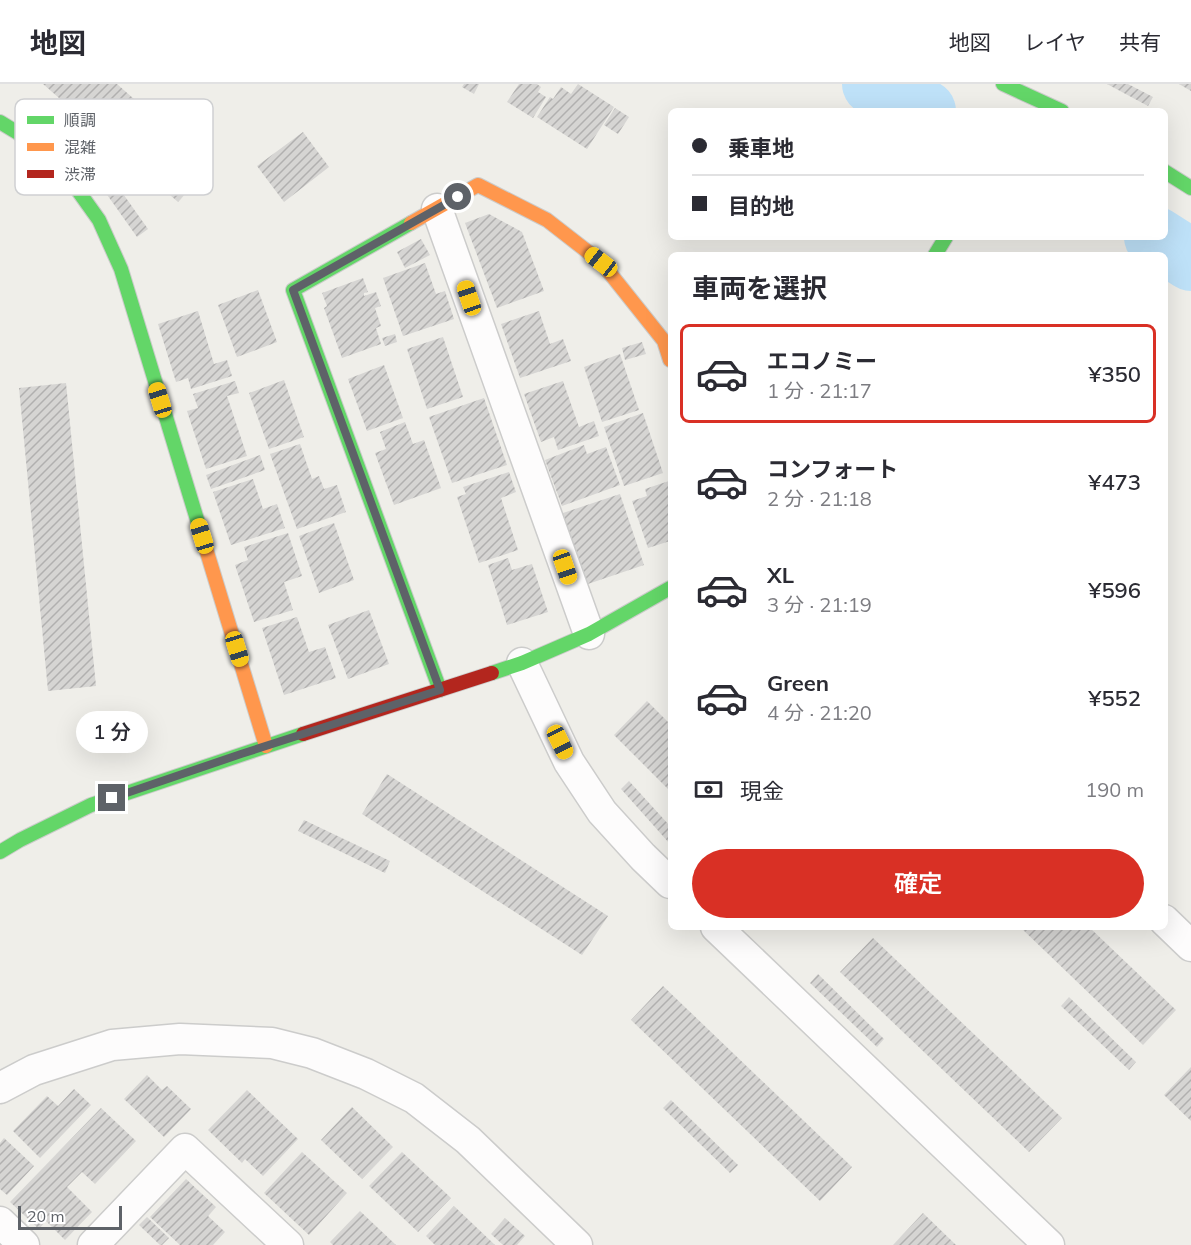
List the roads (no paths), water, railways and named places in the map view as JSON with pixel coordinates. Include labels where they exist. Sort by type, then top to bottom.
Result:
[{"type":"street","points":[[1003,84],[1055,108]]},
{"type":"street","points":[[0,122],[15,131]]},
{"type":"street","points":[[1168,174],[1191,188]]},
{"type":"street","points":[[440,690],[293,290],[478,185],[547,220],[601,262],[664,341],[668,354]]},
{"type":"street","points":[[81,195],[99,220],[122,269],[266,746]]},
{"type":"street","points":[[438,208],[589,634]]},
{"type":"street","points":[[0,852],[91,805],[522,663],[589,634],[668,589]]},
{"type":"street","points":[[522,663],[569,762],[602,812],[668,881]]},
{"type":"street","points":[[1168,924],[1191,946]]},
{"type":"street","points":[[719,930],[1049,1245]]},
{"type":"street","points":[[0,1088],[34,1070],[112,1045],[180,1038],[272,1043],[312,1053],[366,1074],[414,1098],[468,1140],[577,1245]]},
{"type":"street","points":[[93,1245],[185,1149],[288,1245]]},
{"type":"street","points":[[0,1222],[24,1245]]},
{"type":"waterway","points":[[873,84],[919,108]]},
{"type":"waterway","points":[[1160,240],[1191,260]]}]
